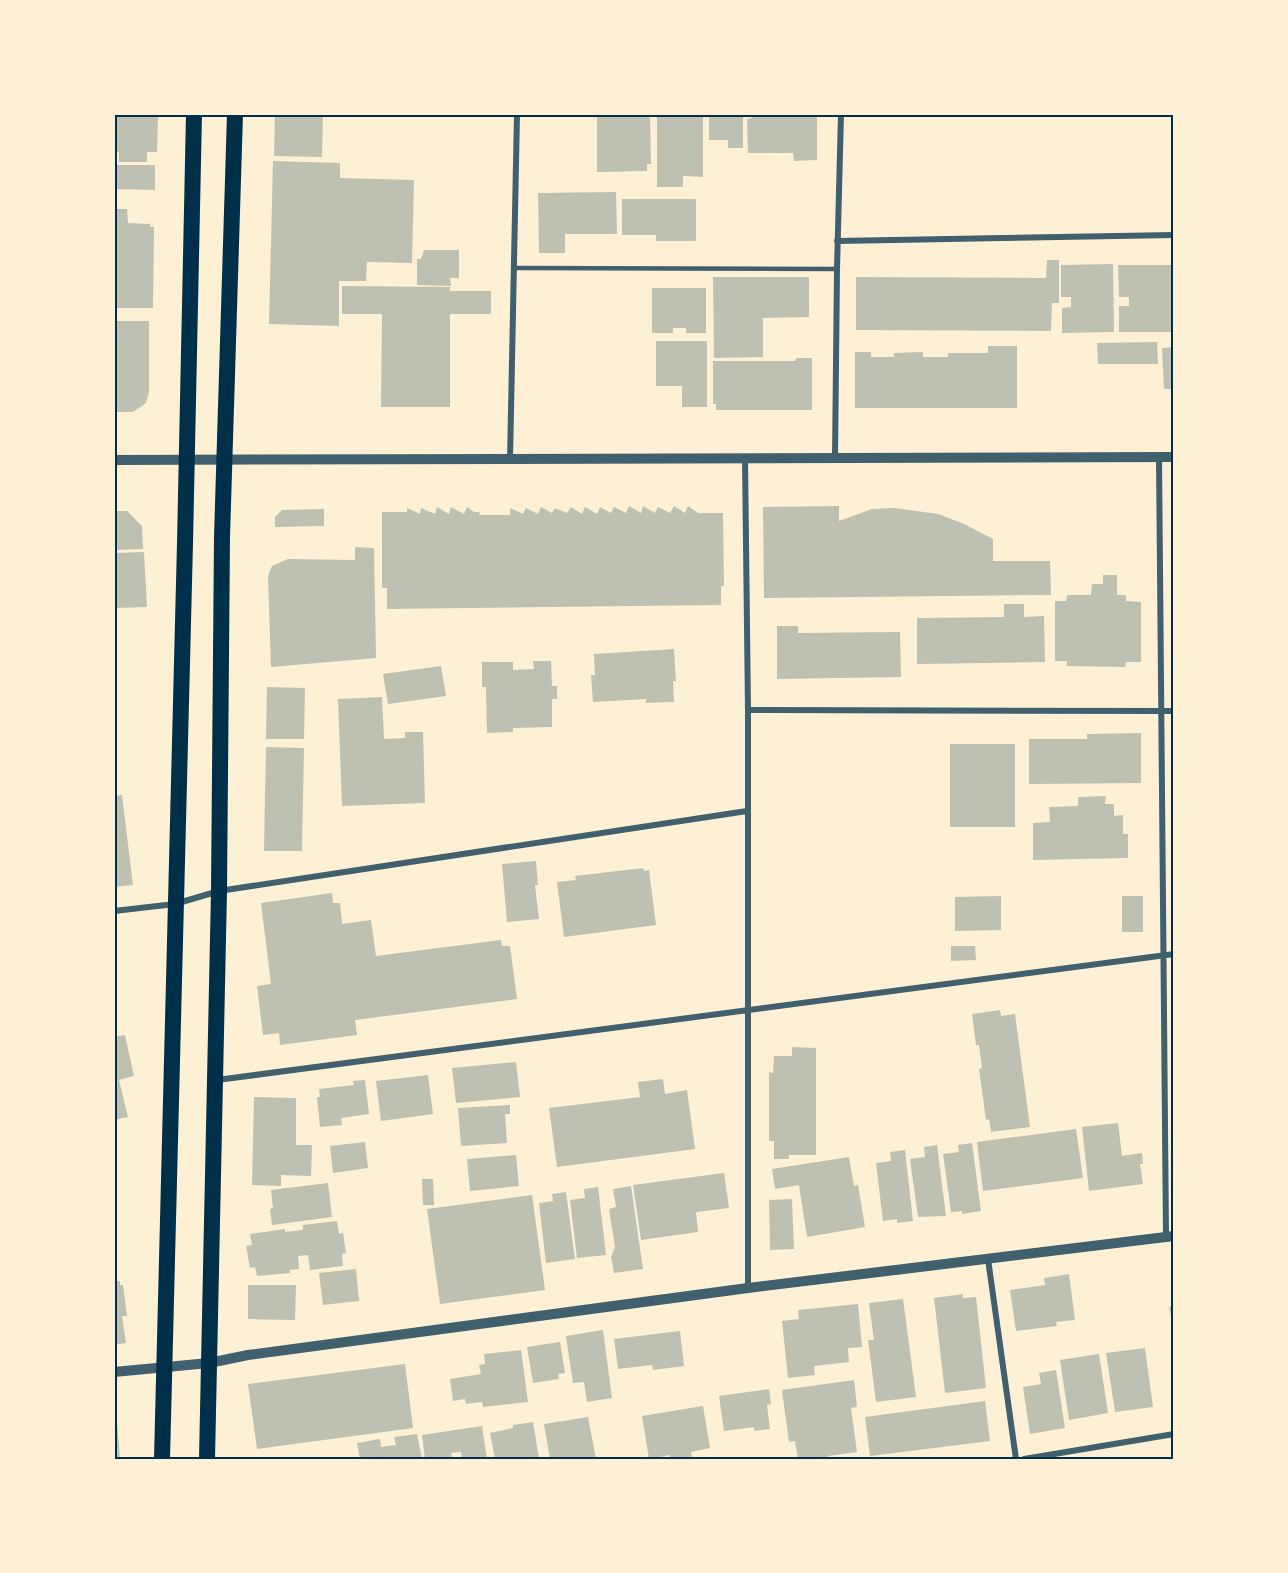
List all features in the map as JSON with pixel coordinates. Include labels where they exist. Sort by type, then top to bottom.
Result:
[{"type":"highway","points":[[162,1459],[194,114]]},
{"type":"highway","points":[[207,1459],[216,1081],[224,460],[235,114]]},
{"type":"street","points":[[510,460],[517,114]]},
{"type":"street","points":[[836,459],[837,241],[841,114]]},
{"type":"street","points":[[837,241],[1174,235]]},
{"type":"street","points":[[114,460],[1174,457]]},
{"type":"street","points":[[114,1372],[209,1363],[248,1355],[748,1288],[1170,1236],[1164,955],[1159,458]]},
{"type":"street","points":[[745,459],[748,710],[748,1288]]},
{"type":"street","points":[[748,710],[1174,711]]},
{"type":"street","points":[[114,911],[175,904],[219,891],[747,811]]},
{"type":"street","points":[[216,1081],[1174,954]]},
{"type":"street","points":[[988,1258],[1016,1459]]},
{"type":"street","points":[[1024,1459],[1068,1456],[1174,1434]]},
{"type":"lane","points":[[513,268],[837,269]]},
{"type":"building","points":[[114,114],[158,114],[157,152],[147,152],[147,162],[119,162],[119,152],[114,151]]},
{"type":"building","points":[[275,114],[323,114],[322,157],[274,156]]},
{"type":"building","points":[[597,114],[650,115],[651,164],[647,164],[647,171],[597,172]]},
{"type":"building","points":[[657,114],[703,114],[703,177],[683,176],[683,187],[657,187]]},
{"type":"building","points":[[709,114],[743,114],[743,148],[728,148],[728,140],[709,140]]},
{"type":"building","points":[[752,114],[817,114],[817,160],[794,161],[793,153],[748,153],[747,119],[752,118]]},
{"type":"building","points":[[273,161],[340,163],[340,178],[414,180],[412,263],[367,262],[366,281],[339,281],[339,326],[269,324]]},
{"type":"building","points":[[114,165],[155,165],[155,190],[114,189]]},
{"type":"building","points":[[616,192],[617,234],[565,234],[565,253],[539,253],[538,193]]},
{"type":"building","points":[[622,199],[696,199],[696,241],[656,241],[656,235],[622,235]]},
{"type":"building","points":[[114,209],[127,209],[128,223],[150,224],[150,227],[154,227],[153,308],[114,308]]},
{"type":"building","points":[[424,250],[459,250],[459,278],[450,278],[451,286],[417,285],[417,259],[421,259]]},
{"type":"building","points":[[1047,260],[1059,260],[1059,303],[1052,303],[1051,331],[856,330],[856,277],[1046,278]]},
{"type":"building","points":[[1113,264],[1114,332],[1062,333],[1062,308],[1071,307],[1071,297],[1061,297],[1061,265]]},
{"type":"building","points":[[1118,265],[1171,265],[1171,332],[1119,332],[1119,306],[1129,306],[1129,297],[1119,297]]},
{"type":"building","points":[[713,277],[809,277],[809,317],[763,318],[763,357],[714,358]]},
{"type":"building","points":[[342,286],[450,287],[450,291],[491,291],[491,314],[450,314],[450,407],[381,407],[382,314],[342,314]]},
{"type":"building","points":[[652,288],[706,288],[706,333],[686,333],[686,328],[673,328],[673,333],[652,333]]},
{"type":"building","points":[[114,321],[149,321],[149,392],[146,403],[133,412],[114,412]]},
{"type":"building","points":[[656,341],[707,341],[707,407],[682,407],[682,386],[656,386]]},
{"type":"building","points":[[1157,342],[1158,364],[1098,364],[1097,343]]},
{"type":"building","points":[[988,346],[1017,346],[1017,408],[855,408],[855,352],[871,352],[871,357],[894,357],[894,353],[923,352],[923,357],[948,357],[948,353],[988,353]]},
{"type":"building","points":[[1174,347],[1174,389],[1164,389],[1162,348]]},
{"type":"building","points":[[796,358],[812,358],[812,410],[716,410],[716,404],[713,404],[713,361],[795,361]]},
{"type":"building","points":[[629,506],[641,513],[643,506],[655,513],[658,507],[670,513],[674,506],[685,513],[688,506],[698,513],[723,513],[724,586],[721,586],[721,605],[387,609],[387,588],[382,588],[382,512],[407,512],[407,508],[420,514],[421,508],[435,514],[437,507],[449,514],[451,507],[464,514],[467,507],[474,512],[480,512],[479,515],[510,515],[510,508],[523,514],[526,508],[538,514],[541,507],[552,513],[555,508],[567,513],[571,507],[582,514],[585,507],[597,514],[600,507],[611,513],[614,507],[626,513]]},
{"type":"building","points":[[839,506],[839,521],[872,509],[895,508],[938,514],[964,524],[993,539],[993,561],[1050,561],[1051,595],[764,598],[763,507]]},
{"type":"building","points":[[324,509],[324,526],[275,527],[275,517],[282,510]]},
{"type":"building","points":[[114,511],[127,511],[142,526],[143,549],[114,550]]},
{"type":"building","points":[[355,547],[374,548],[376,658],[271,667],[268,576],[272,566],[288,559],[355,560]]},
{"type":"building","points":[[144,552],[147,607],[114,608],[114,553]]},
{"type":"building","points":[[1103,575],[1117,575],[1117,595],[1126,595],[1126,601],[1141,602],[1141,662],[1126,662],[1125,667],[1067,666],[1067,661],[1055,661],[1055,601],[1066,601],[1067,595],[1091,595],[1092,584],[1103,584]]},
{"type":"building","points":[[1004,604],[1024,604],[1024,617],[1044,616],[1045,662],[917,664],[917,618],[1004,617]]},
{"type":"building","points":[[777,626],[798,626],[798,633],[900,632],[901,677],[777,679]]},
{"type":"building","points":[[674,649],[676,681],[673,681],[674,702],[646,703],[646,699],[593,702],[591,675],[595,675],[594,654]]},
{"type":"building","points":[[533,661],[551,661],[552,686],[557,686],[557,699],[552,699],[552,727],[513,728],[513,732],[487,733],[486,687],[482,687],[482,662],[513,662],[513,670],[534,669]]},
{"type":"building","points":[[441,666],[446,696],[388,704],[383,674]]},
{"type":"building","points":[[267,687],[305,688],[304,739],[266,739]]},
{"type":"building","points":[[382,697],[384,739],[405,738],[405,732],[423,732],[425,803],[342,806],[338,699]]},
{"type":"building","points":[[1141,733],[1141,783],[1029,784],[1029,739],[1087,739],[1087,734]]},
{"type":"building","points":[[950,744],[1015,744],[1015,827],[950,827]]},
{"type":"building","points":[[266,747],[304,748],[302,851],[264,851]]},
{"type":"building","points":[[122,795],[133,885],[114,887],[114,796]]},
{"type":"building","points":[[1106,796],[1105,804],[1114,804],[1114,816],[1123,815],[1123,834],[1128,834],[1128,858],[1033,860],[1033,823],[1050,822],[1049,807],[1078,806],[1078,797]]},
{"type":"building","points":[[536,861],[538,885],[535,885],[539,919],[507,922],[502,864]]},
{"type":"building","points":[[643,868],[644,871],[649,870],[656,925],[564,937],[557,882],[576,880],[575,876]]},
{"type":"building","points":[[332,893],[333,903],[340,903],[342,924],[371,920],[376,956],[501,940],[502,946],[510,946],[517,999],[355,1020],[357,1035],[280,1045],[279,1033],[263,1035],[257,986],[271,984],[261,903]]},
{"type":"building","points":[[1001,896],[1001,930],[955,931],[955,897]]},
{"type":"building","points":[[1122,896],[1143,896],[1143,932],[1122,932]]},
{"type":"building","points":[[951,946],[975,946],[976,960],[951,961]]},
{"type":"building","points":[[1000,1010],[1001,1016],[1015,1014],[1030,1127],[991,1132],[989,1119],[986,1120],[979,1069],[982,1068],[979,1045],[976,1045],[972,1014]]},
{"type":"building","points":[[125,1035],[134,1076],[119,1080],[128,1117],[114,1120],[114,1037]]},
{"type":"building","points":[[792,1047],[816,1048],[816,1155],[789,1155],[789,1159],[774,1159],[774,1141],[769,1141],[769,1072],[773,1073],[774,1056],[792,1056]]},
{"type":"building","points":[[516,1062],[520,1097],[456,1103],[452,1068]]},
{"type":"building","points":[[428,1075],[433,1114],[381,1121],[376,1081]]},
{"type":"building","points":[[663,1079],[665,1094],[687,1090],[695,1149],[557,1167],[549,1108],[640,1097],[638,1082]]},
{"type":"building","points":[[365,1080],[369,1114],[341,1118],[342,1125],[320,1127],[317,1097],[320,1097],[319,1089],[354,1085],[353,1081]]},
{"type":"building","points":[[254,1097],[296,1098],[296,1145],[312,1145],[311,1176],[281,1175],[281,1186],[252,1185]]},
{"type":"building","points":[[510,1105],[510,1114],[505,1114],[507,1143],[461,1146],[458,1108]]},
{"type":"building","points":[[1118,1123],[1122,1156],[1142,1153],[1143,1164],[1140,1164],[1143,1184],[1089,1191],[1082,1127]]},
{"type":"building","points":[[1076,1129],[1083,1178],[983,1191],[977,1142]]},
{"type":"building","points":[[365,1142],[368,1168],[333,1173],[330,1146]]},
{"type":"building","points":[[972,1143],[981,1211],[962,1214],[962,1211],[951,1212],[943,1154],[959,1152],[958,1145]]},
{"type":"building","points":[[937,1145],[946,1216],[918,1217],[910,1159],[925,1157],[924,1147]]},
{"type":"building","points":[[905,1150],[913,1221],[897,1223],[897,1219],[883,1221],[876,1163],[891,1161],[890,1152]]},
{"type":"building","points":[[516,1155],[519,1186],[470,1191],[467,1159]]},
{"type":"building","points":[[849,1157],[854,1186],[858,1185],[865,1227],[807,1237],[799,1185],[775,1189],[772,1169]]},
{"type":"building","points":[[724,1173],[729,1208],[696,1212],[698,1232],[641,1240],[633,1185]]},
{"type":"building","points":[[422,1179],[433,1179],[434,1205],[423,1205]]},
{"type":"building","points":[[328,1183],[332,1217],[272,1225],[271,1190]]},
{"type":"building","points":[[631,1186],[643,1269],[614,1273],[611,1257],[615,1247],[609,1209],[616,1207],[613,1189]]},
{"type":"building","points":[[598,1187],[606,1255],[577,1258],[570,1200],[585,1198],[584,1189]]},
{"type":"building","points":[[566,1192],[575,1259],[546,1263],[539,1203],[553,1201],[552,1194]]},
{"type":"building","points":[[532,1195],[545,1290],[440,1304],[427,1209]]},
{"type":"building","points":[[792,1199],[794,1249],[770,1250],[769,1200]]},
{"type":"building","points":[[337,1221],[339,1234],[343,1233],[346,1253],[342,1254],[343,1266],[310,1270],[308,1255],[298,1256],[299,1269],[290,1270],[290,1273],[257,1276],[255,1267],[250,1268],[246,1246],[252,1245],[250,1234],[285,1229],[285,1232],[303,1230],[303,1225]]},
{"type":"building","points":[[356,1269],[359,1301],[323,1305],[319,1273]]},
{"type":"building","points":[[1069,1274],[1075,1320],[1056,1322],[1057,1326],[1016,1331],[1010,1290],[1045,1285],[1044,1278]]},
{"type":"building","points":[[120,1281],[120,1285],[123,1285],[127,1316],[122,1316],[126,1343],[114,1345],[114,1282]]},
{"type":"building","points":[[248,1285],[296,1285],[295,1320],[248,1319]]},
{"type":"building","points":[[963,1294],[963,1298],[976,1297],[986,1388],[945,1393],[934,1298]]},
{"type":"building","points":[[903,1299],[916,1397],[876,1402],[868,1340],[874,1340],[869,1303]]},
{"type":"building","points":[[858,1304],[862,1347],[848,1348],[849,1362],[814,1366],[815,1375],[788,1378],[782,1321],[799,1319],[798,1310]]},
{"type":"building","points":[[1174,1306],[1174,1325],[1173,1325],[1169,1307]]},
{"type":"building","points":[[603,1330],[612,1398],[587,1402],[584,1382],[573,1383],[566,1336]]},
{"type":"building","points":[[680,1331],[684,1366],[653,1370],[652,1365],[618,1369],[614,1339]]},
{"type":"building","points":[[560,1342],[565,1373],[558,1374],[559,1379],[533,1383],[527,1347]]},
{"type":"building","points":[[1145,1348],[1153,1407],[1115,1412],[1106,1353]]},
{"type":"building","points":[[521,1350],[528,1402],[483,1407],[482,1402],[466,1404],[465,1399],[453,1401],[450,1379],[481,1374],[479,1365],[485,1364],[484,1354]]},
{"type":"building","points":[[1099,1354],[1108,1413],[1069,1420],[1060,1360]]},
{"type":"building","points":[[405,1364],[413,1428],[257,1449],[248,1384]]},
{"type":"building","points":[[1056,1370],[1065,1428],[1030,1434],[1023,1387],[1041,1384],[1039,1373]]},
{"type":"building","points":[[854,1380],[857,1407],[851,1408],[857,1452],[828,1456],[828,1459],[798,1459],[795,1441],[789,1442],[782,1390]]},
{"type":"building","points":[[769,1389],[771,1404],[767,1405],[770,1429],[754,1431],[754,1427],[724,1431],[719,1396]]},
{"type":"building","points":[[985,1401],[990,1441],[870,1456],[865,1417]]},
{"type":"building","points":[[703,1406],[710,1448],[691,1452],[692,1457],[670,1459],[670,1455],[649,1459],[642,1416]]},
{"type":"building","points":[[116,1408],[120,1459],[114,1459],[114,1409]]},
{"type":"building","points":[[588,1417],[596,1459],[550,1459],[544,1424]]},
{"type":"building","points":[[533,1422],[539,1459],[495,1459],[490,1433],[513,1428],[513,1425]]},
{"type":"building","points":[[482,1426],[487,1459],[462,1459],[461,1452],[451,1453],[452,1459],[425,1459],[422,1435]]},
{"type":"building","points":[[417,1434],[422,1459],[360,1459],[357,1443],[380,1439],[381,1447],[396,1445],[394,1437]]}]
